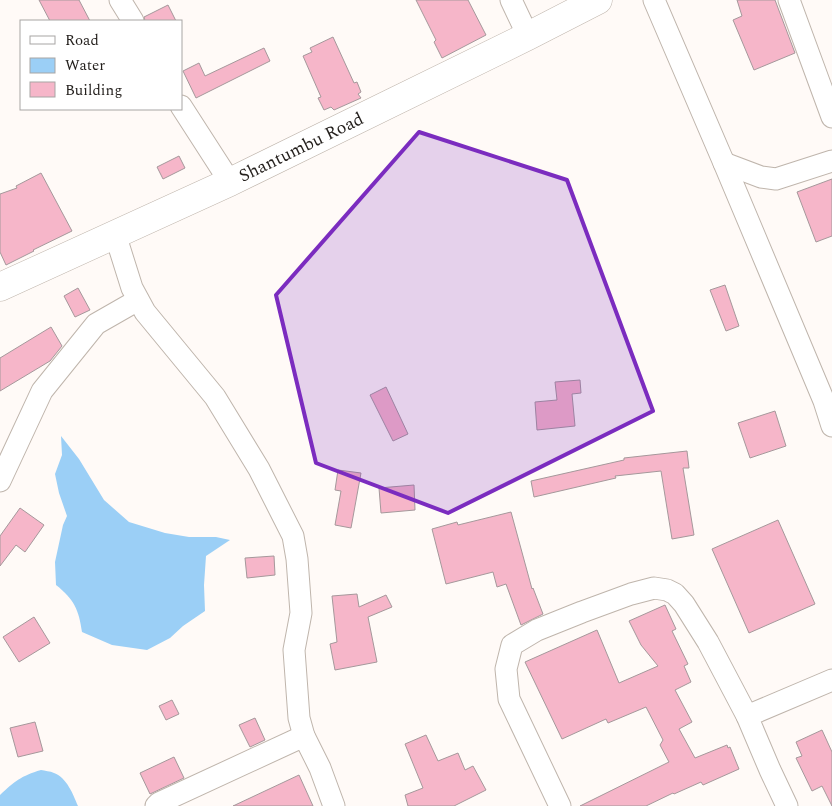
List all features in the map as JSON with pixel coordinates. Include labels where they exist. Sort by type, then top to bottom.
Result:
[{"type":"street","points":[[120,0],[132,20]]},
{"type":"street","points":[[511,0],[528,36]]},
{"type":"street","name":"Shantumbu Road","points":[[0,287],[230,182],[598,0]]},
{"type":"street","points":[[654,0],[824,401],[832,426]]},
{"type":"street","points":[[789,0],[832,117]]},
{"type":"street","points":[[182,108],[230,182]]},
{"type":"street","points":[[724,163],[761,177],[776,179],[832,161]]},
{"type":"street","points":[[115,234],[132,288],[145,312],[215,397],[260,470],[293,536],[297,560],[300,612],[294,650],[299,718],[304,736],[320,768],[334,806]]},
{"type":"street","points":[[0,481],[42,391],[96,324],[138,300]]},
{"type":"street","points":[[560,806],[509,700],[506,669],[512,644],[538,630],[582,612],[631,594],[654,588],[667,590],[675,594],[684,604],[708,642],[747,716],[787,806]]},
{"type":"street","points":[[747,716],[832,680]]},
{"type":"street","points":[[156,806],[304,736]]},
{"type":"highlighted area","points":[[419,132],[567,180],[653,411],[448,513],[316,463],[276,295]]},
{"type":"water","points":[[61,436],[79,459],[104,500],[129,522],[165,533],[230,540],[206,556],[205,611],[183,626],[170,638],[147,650],[112,645],[82,632],[75,606],[56,585],[55,562],[63,525],[67,516],[55,474],[62,455]]},
{"type":"water","points":[[41,770],[59,775],[69,787],[78,806],[0,806],[0,795],[10,786],[28,774]]},
{"type":"building","points":[[39,0],[79,0],[89,20],[49,20]]},
{"type":"building","points":[[416,0],[468,0],[486,35],[442,58],[434,42],[436,40]]},
{"type":"building","points":[[737,0],[775,0],[795,53],[754,70],[733,20],[742,16]]},
{"type":"building","points":[[168,5],[176,20],[145,20],[144,17]]},
{"type":"building","points":[[333,37],[354,83],[357,82],[361,92],[358,94],[361,98],[334,110],[331,107],[324,110],[318,98],[321,97],[303,56],[312,52],[310,48]]},
{"type":"building","points":[[264,48],[270,61],[196,98],[183,71],[199,63],[205,76]]},
{"type":"building","points":[[179,156],[185,168],[163,179],[157,167]]},
{"type":"building","points":[[41,173],[72,231],[6,265],[0,252],[0,194],[17,188],[16,186]]},
{"type":"building","points":[[832,179],[832,236],[816,242],[797,192]]},
{"type":"building","points":[[725,285],[739,326],[726,331],[710,290]]},
{"type":"building","points":[[78,288],[90,310],[75,317],[64,296]]},
{"type":"building","points":[[51,327],[62,346],[50,361],[0,391],[0,358]]},
{"type":"building","points":[[580,380],[581,393],[572,394],[575,426],[537,430],[535,402],[557,400],[555,382]]},
{"type":"building","points":[[386,387],[408,434],[393,441],[370,395]]},
{"type":"building","points":[[775,411],[786,446],[750,458],[738,423]]},
{"type":"building","points":[[687,451],[689,468],[683,468],[694,535],[672,539],[661,471],[615,476],[616,478],[534,497],[531,481],[624,460],[624,458]]},
{"type":"building","points":[[338,470],[361,473],[351,528],[335,525],[341,491],[335,490]]},
{"type":"building","points":[[414,485],[415,510],[381,513],[379,488]]},
{"type":"building","points":[[20,508],[44,525],[25,552],[16,545],[0,566],[0,536]]},
{"type":"building","points":[[511,512],[532,589],[543,614],[521,625],[506,584],[497,587],[493,572],[446,584],[432,529],[457,522],[458,525]]},
{"type":"building","points":[[778,520],[815,604],[749,633],[712,549]]},
{"type":"building","points":[[274,556],[275,575],[247,578],[245,558]]},
{"type":"building","points":[[357,594],[359,607],[386,595],[392,607],[368,617],[377,662],[335,670],[330,644],[337,642],[332,596]]},
{"type":"building","points":[[665,605],[676,629],[672,631],[688,664],[684,666],[691,682],[675,690],[692,722],[679,729],[695,758],[727,745],[728,748],[730,747],[739,769],[703,785],[701,782],[673,793],[646,806],[580,806],[669,762],[660,745],[663,740],[646,707],[608,723],[606,719],[562,739],[525,662],[597,630],[619,683],[658,666],[641,645],[629,621]]},
{"type":"building","points":[[34,617],[50,643],[19,662],[3,637]]},
{"type":"building","points":[[172,700],[179,714],[166,720],[159,706]]},
{"type":"building","points":[[255,718],[265,740],[250,747],[239,725]]},
{"type":"building","points":[[35,722],[43,751],[18,757],[10,728]]},
{"type":"building","points":[[822,730],[832,752],[832,806],[822,786],[812,791],[796,758],[802,756],[796,742]]},
{"type":"building","points":[[426,735],[438,761],[458,753],[465,770],[473,766],[486,790],[454,806],[408,806],[405,795],[423,788],[405,744]]},
{"type":"building","points":[[174,757],[184,778],[150,794],[140,773]]},
{"type":"building","points":[[299,775],[313,806],[233,806]]}]
